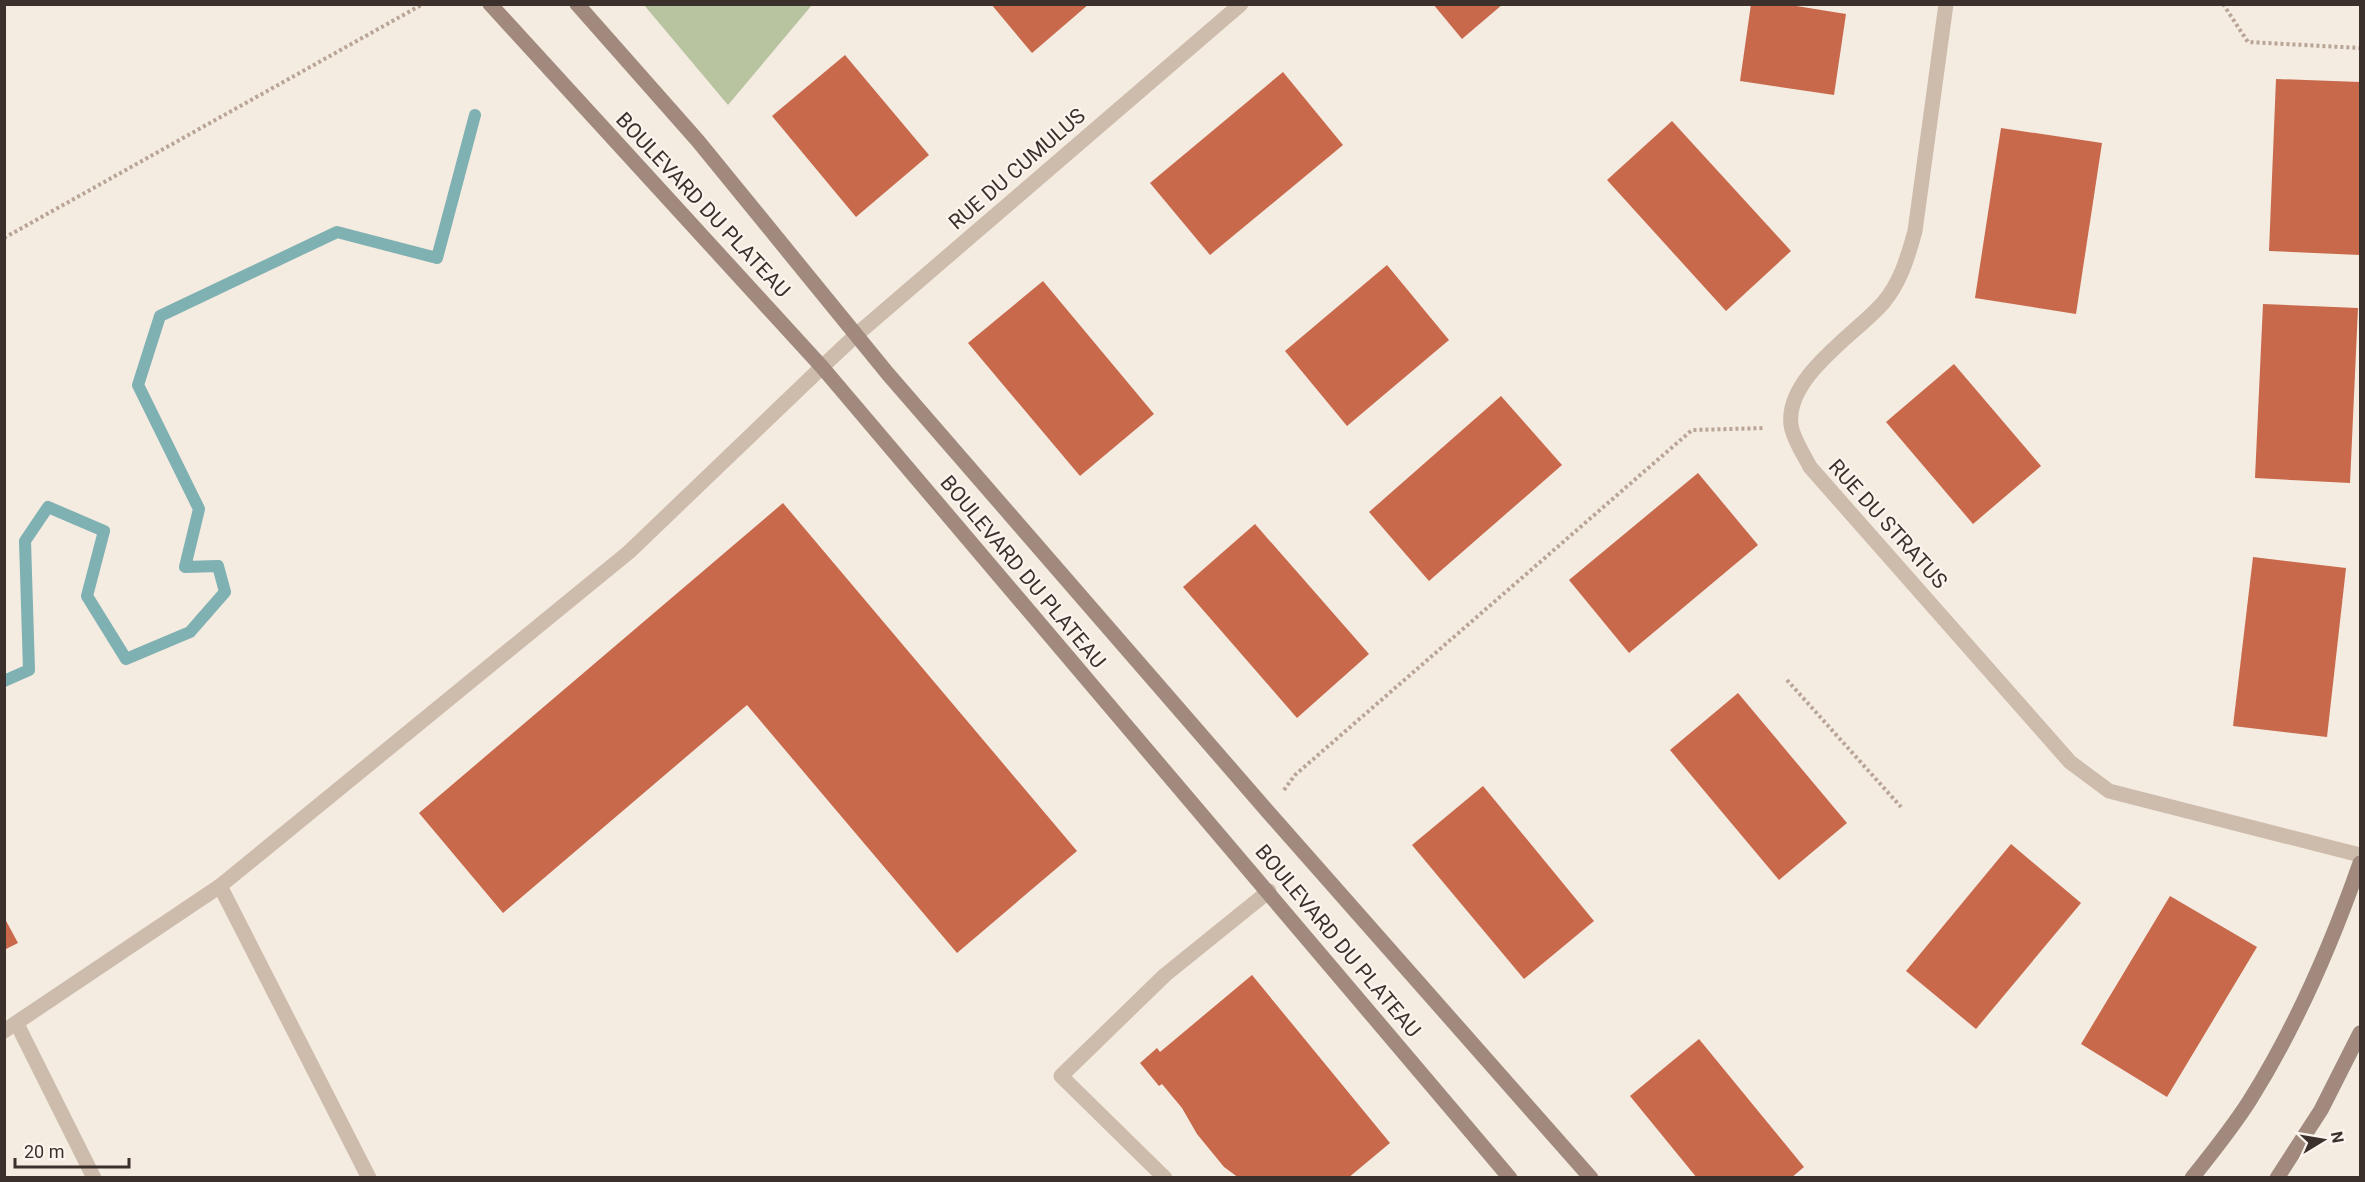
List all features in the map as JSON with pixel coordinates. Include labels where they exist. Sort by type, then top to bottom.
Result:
[{"type":"main road","name":"BOULEVARD DU PLATEAU","points":[[490,4],[822,367],[1136,738],[1269,891],[1510,1178]]},
{"type":"main road","name":"BOULEVARD DU PLATEAU","points":[[577,4],[698,141],[855,336],[1269,813],[1591,1178]]},
{"type":"main road","points":[[2199,1175],[2249,1102],[2282,1046],[2335,934],[2361,863]]},
{"type":"main road","points":[[2277,1178],[2321,1110],[2361,1033]]},
{"type":"street","name":"RUE DU CUMULUS","points":[[11,1027],[220,886],[629,552],[855,336],[1241,4]]},
{"type":"street","points":[[1791,427],[1791,411],[1799,389],[1815,369],[1883,303],[1898,280],[1908,257],[1915,231],[1946,4]]},
{"type":"street","name":"RUE DU STRATUS","points":[[1791,427],[1810,467],[2070,762],[2109,790],[2361,855]]},
{"type":"street","points":[[220,886],[369,1178]]},
{"type":"street","points":[[1165,1178],[1061,1076],[1165,975],[1269,891]]},
{"type":"street","points":[[11,1027],[94,1178]]},
{"type":"path","points":[[4,238],[423,4]]},
{"type":"path","points":[[2223,4],[2248,42],[2361,48]]},
{"type":"path","points":[[1269,813],[1295,775],[1692,430],[1791,427]]},
{"type":"path","points":[[1787,680],[1900,807]]},
{"type":"green space","points":[[644,5],[812,5],[728,105]]},
{"type":"building","points":[[991,4],[1089,4],[1032,53]]},
{"type":"building","points":[[1433,4],[1503,4],[1462,39]]},
{"type":"building","points":[[1751,4],[1784,4],[1846,14],[1834,95],[1740,81]]},
{"type":"building","points":[[845,55],[929,155],[856,217],[772,116]]},
{"type":"building","points":[[1283,72],[1343,145],[1210,255],[1150,183]]},
{"type":"building","points":[[2276,79],[2360,82],[2360,255],[2269,251]]},
{"type":"building","points":[[1672,121],[1791,251],[1726,311],[1607,180]]},
{"type":"building","points":[[2001,128],[2102,143],[2076,314],[1975,298]]},
{"type":"building","points":[[1387,265],[1449,340],[1347,426],[1285,351]]},
{"type":"building","points":[[1043,281],[1154,414],[1080,476],[968,343]]},
{"type":"building","points":[[2263,304],[2358,308],[2350,483],[2255,478]]},
{"type":"building","points":[[1954,364],[2041,466],[1973,524],[1886,422]]},
{"type":"building","points":[[1501,396],[1562,465],[1429,581],[1369,512]]},
{"type":"building","points":[[1698,473],[1758,545],[1629,653],[1569,580]]},
{"type":"building","points":[[783,503],[1077,851],[957,953],[747,705],[503,913],[419,813]]},
{"type":"building","points":[[1255,524],[1369,654],[1297,718],[1183,587]]},
{"type":"building","points":[[2253,557],[2346,568],[2327,737],[2233,726]]},
{"type":"building","points":[[1738,693],[1847,823],[1779,880],[1670,750]]},
{"type":"building","points":[[1483,786],[1594,921],[1524,979],[1412,845]]},
{"type":"building","points":[[2011,844],[2081,903],[1976,1029],[1906,971]]},
{"type":"building","points":[[2170,896],[2257,947],[2167,1097],[2081,1044]]},
{"type":"building","points":[[4,917],[18,943],[4,950]]},
{"type":"building","points":[[1252,975],[1390,1143],[1348,1178],[1239,1178],[1224,1167],[1197,1134],[1182,1108],[1162,1084],[1159,1086],[1140,1063],[1157,1048],[1160,1052]]},
{"type":"building","points":[[1699,1039],[1804,1167],[1791,1178],[1697,1178],[1630,1096]]},
{"type":"waterway","points":[[4,681],[29,670],[25,541],[48,507],[104,531],[87,596],[126,659],[190,632],[225,592],[218,566],[185,567],[199,509],[138,385],[160,316],[337,232],[437,258],[475,115]]}]
